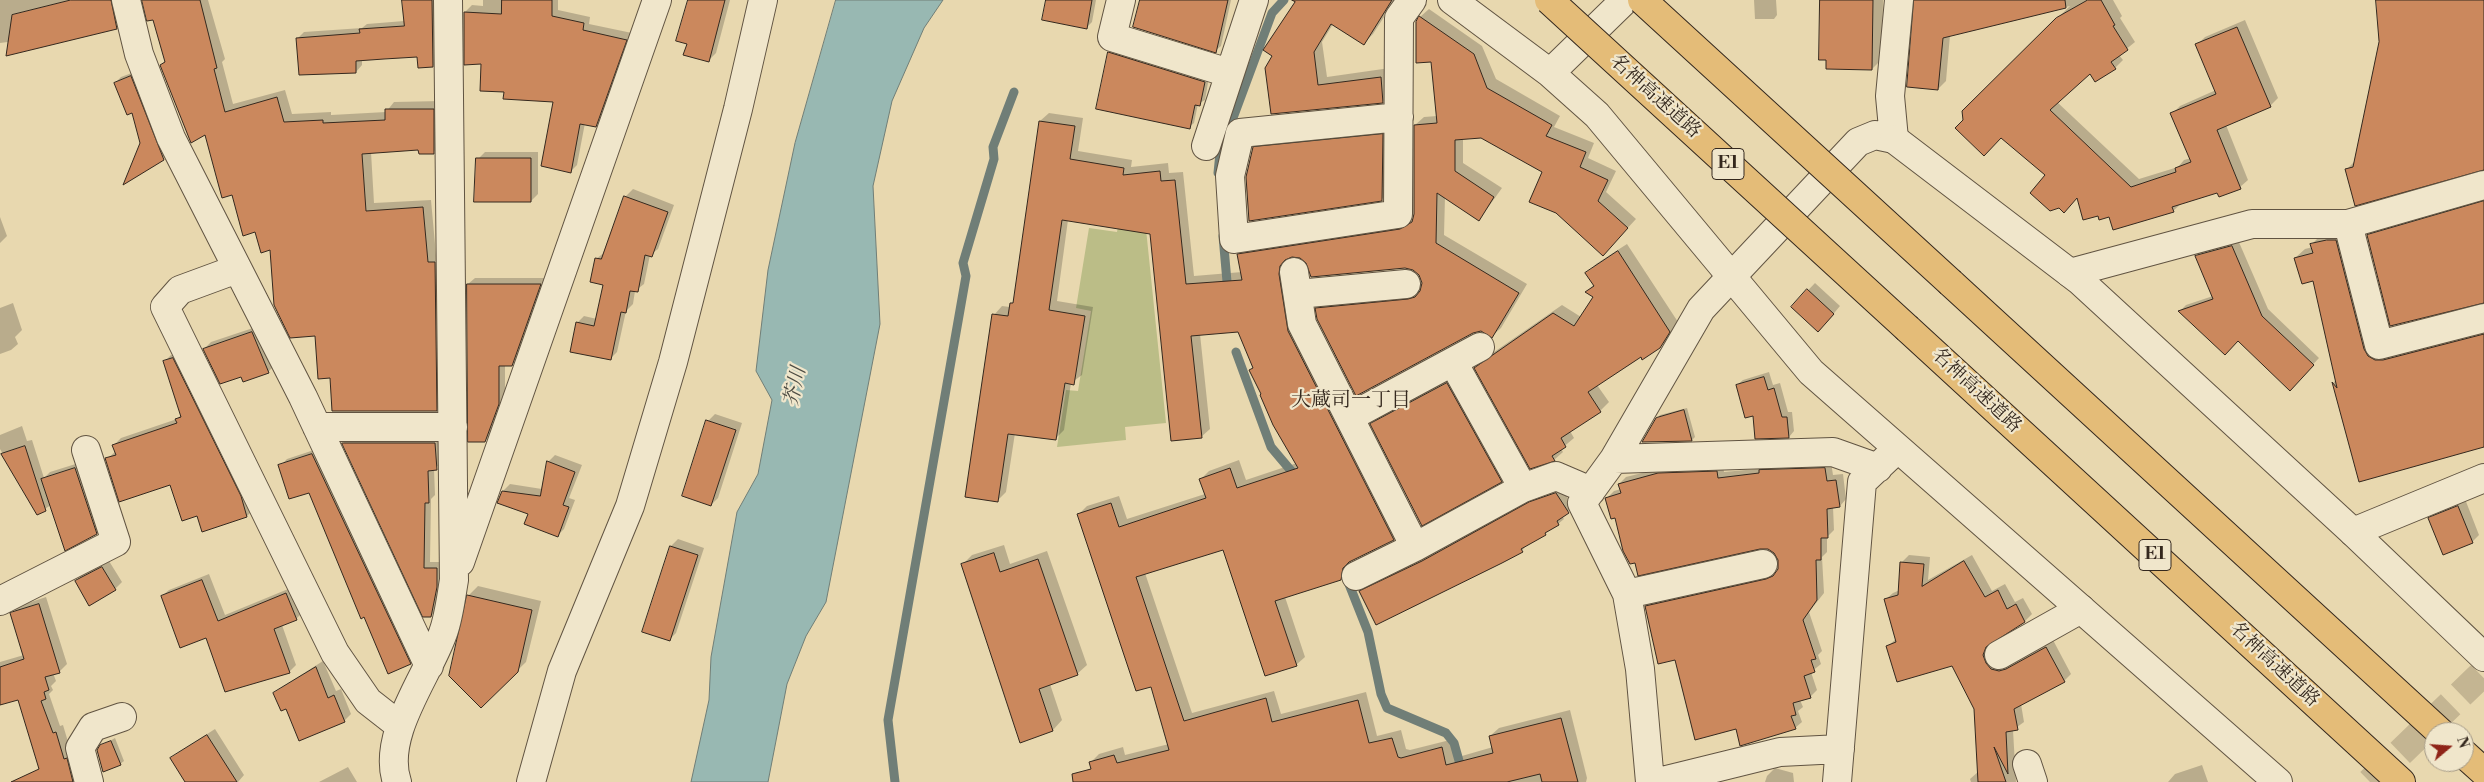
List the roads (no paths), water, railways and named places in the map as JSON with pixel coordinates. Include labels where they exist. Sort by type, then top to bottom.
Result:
[{"type":"highway","name":"名神高速道路","points":[[1549,0],[2402,782]]},
{"type":"highway","points":[[1642,0],[2429,722]]},
{"type":"highway","points":[[2474,763],[2484,772]]},
{"type":"street","points":[[126,0],[139,54],[171,138],[317,427],[429,666]]},
{"type":"street","points":[[448,0],[454,580]]},
{"type":"street","points":[[397,782],[394,754],[400,726],[444,632],[454,580],[657,0]]},
{"type":"street","points":[[531,782],[562,671],[630,506],[673,362],[738,109],[763,0]]},
{"type":"street","points":[[1121,0],[1112,37],[1229,73]]},
{"type":"street","points":[[1206,146],[1254,0]]},
{"type":"street","points":[[1399,117],[1240,133],[1230,176],[1234,239],[1398,214],[1399,117],[1399,18],[1412,0]]},
{"type":"street","points":[[1452,0],[1550,73],[1597,115],[1811,372],[2278,782]]},
{"type":"street","points":[[1550,73],[1625,0]]},
{"type":"street","points":[[1894,139],[1890,96],[1899,0]]},
{"type":"street","points":[[1650,782],[1640,670],[1627,594],[1582,503],[1614,459],[1701,310],[1858,142],[1875,135],[1894,139],[2070,272],[2353,532],[2484,657]]},
{"type":"street","points":[[2070,272],[2252,224],[2348,224],[2484,185]]},
{"type":"street","points":[[2348,224],[2379,345],[2484,318]]},
{"type":"street","points":[[237,268],[180,290],[165,307],[335,653],[368,701],[400,726]]},
{"type":"street","points":[[1406,284],[1296,283],[1302,324],[1415,547]]},
{"type":"street","points":[[1350,417],[1480,347]]},
{"type":"street","points":[[1453,362],[1523,488]]},
{"type":"street","points":[[317,427],[452,427]]},
{"type":"street","points":[[1837,782],[1862,482],[1897,449]]},
{"type":"street","points":[[0,601],[116,542],[86,450]]},
{"type":"street","points":[[1614,459],[1833,452],[1878,468]]},
{"type":"street","points":[[1356,576],[1415,547],[1523,488],[1556,476],[1591,491]]},
{"type":"street","points":[[2353,532],[2484,478]]},
{"type":"street","points":[[1627,594],[1763,564]]},
{"type":"street","points":[[1999,655],[2081,609]]},
{"type":"street","points":[[89,782],[80,748],[93,727],[122,717]]},
{"type":"street","points":[[1658,782],[1780,752],[1840,749]]},
{"type":"water","name":"芥川","points":[[836,0],[943,0],[924,28],[892,101],[873,186],[880,324],[826,602],[806,636],[787,684],[768,782],[691,782],[709,700],[711,657],[737,512],[758,474],[772,400],[756,371],[768,270],[795,143]]},
{"type":"waterway","points":[[1218,173],[1220,153],[1272,13],[1284,0]]},
{"type":"waterway","points":[[895,782],[888,720],[966,276],[963,263],[994,159],[993,147],[1014,92]]},
{"type":"waterway","points":[[1223,236],[1228,293]]},
{"type":"waterway","points":[[1236,352],[1271,447],[1298,479]]},
{"type":"waterway","points":[[1339,559],[1368,632],[1381,694],[1387,708],[1446,733],[1454,743],[1465,782]]},
{"type":"tunnel","points":[[2370,782],[2484,672]]},
{"type":"district","name":"大蔵司一丁目","points":[[1351,401]]}]
